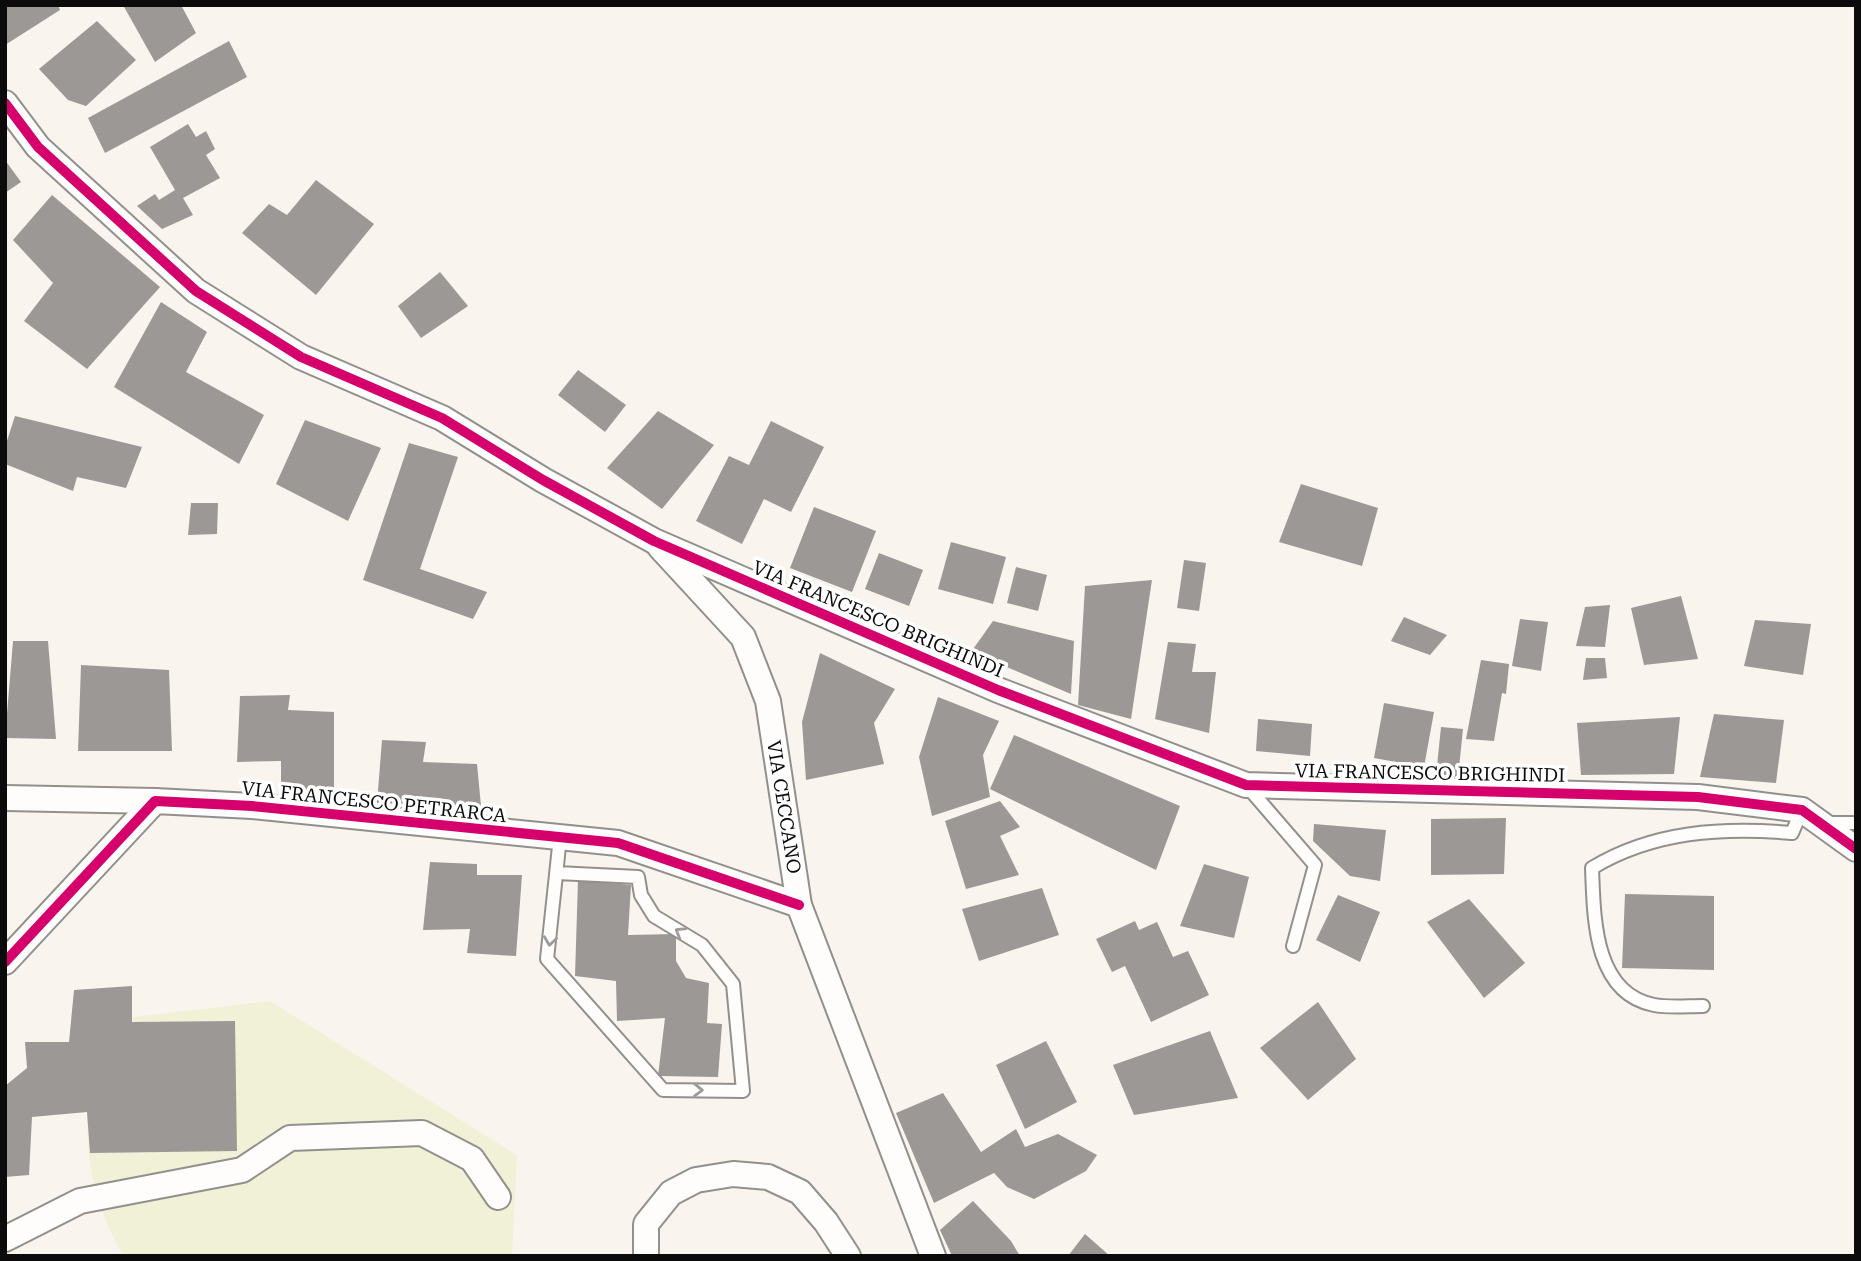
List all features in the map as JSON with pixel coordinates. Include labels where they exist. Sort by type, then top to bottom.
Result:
[{"type":"street","name":"VIA FRANCESCO BRIGHINDI","points":[[5,103],[38,147],[196,291],[301,357],[442,418],[542,480],[654,541],[999,690],[1246,785],[1698,797],[1811,817],[1856,849]]},
{"type":"street","name":"VIA CECCANO","points":[[654,541],[743,637],[768,701],[799,905],[933,1256]]},
{"type":"street","name":"VIA FRANCESCO PETRARCA","points":[[5,798],[252,806],[618,843],[799,905]]},
{"type":"street","points":[[5,962],[155,801]]},
{"type":"street","points":[[5,1239],[80,1201],[242,1170],[290,1138],[422,1133],[472,1159],[498,1197]]},
{"type":"street","points":[[646,1256],[646,1223],[671,1193],[696,1180],[733,1174],[768,1177],[800,1192],[826,1222],[848,1256]]},
{"type":"lane","points":[[1246,785],[1315,865],[1293,946]]},
{"type":"lane","points":[[1703,1006],[1652,1005],[1622,990],[1605,963],[1595,924],[1592,868],[1620,851],[1693,832],[1748,829],[1792,834],[1811,817],[1856,823]]},
{"type":"lane","points":[[557,873],[638,877],[641,895],[654,916],[702,945],[733,984],[743,1091],[663,1090],[547,959],[560,838]]},
{"type":"green space","points":[[270,1001],[517,1155],[512,1256],[123,1256],[95,1190],[87,1129],[87,1079],[129,1076],[133,1017]]},
{"type":"building","points":[[5,5],[58,5],[60,10],[5,45]]},
{"type":"building","points":[[123,5],[181,5],[196,33],[155,62]]},
{"type":"building","points":[[97,21],[136,60],[86,106],[68,100],[39,69]]},
{"type":"building","points":[[229,41],[247,77],[105,153],[88,118]]},
{"type":"building","points":[[188,124],[196,137],[206,131],[215,149],[206,155],[220,178],[183,198],[193,215],[162,229],[137,206],[155,194],[159,200],[175,190],[150,147]]},
{"type":"building","points":[[5,160],[21,182],[5,193]]},
{"type":"building","points":[[316,180],[374,224],[316,295],[242,233],[269,204],[287,215]]},
{"type":"building","points":[[52,195],[160,287],[87,369],[24,321],[53,283],[13,240]]},
{"type":"building","points":[[440,272],[468,306],[421,338],[398,306]]},
{"type":"building","points":[[161,302],[207,332],[186,372],[264,415],[239,464],[114,387]]},
{"type":"building","points":[[578,370],[626,405],[605,432],[558,395]]},
{"type":"building","points":[[658,411],[714,445],[662,509],[607,468]]},
{"type":"building","points":[[15,416],[142,447],[126,488],[77,477],[73,491],[5,464],[5,447]]},
{"type":"building","points":[[305,420],[381,448],[348,521],[276,484]]},
{"type":"building","points":[[771,421],[824,447],[791,512],[764,499],[742,544],[696,521],[729,456],[749,465]]},
{"type":"building","points":[[409,443],[458,457],[420,569],[487,592],[473,619],[363,580]]},
{"type":"building","points":[[1301,484],[1378,508],[1362,566],[1279,542]]},
{"type":"building","points":[[191,503],[218,503],[217,534],[188,535]]},
{"type":"building","points":[[814,507],[876,531],[852,592],[790,568]]},
{"type":"building","points":[[951,542],[1006,557],[993,604],[938,589]]},
{"type":"building","points":[[879,553],[923,570],[909,606],[865,589]]},
{"type":"building","points":[[1184,560],[1206,563],[1199,611],[1177,608]]},
{"type":"building","points":[[1016,567],[1047,575],[1038,611],[1007,603]]},
{"type":"building","points":[[1152,580],[1131,719],[1078,705],[1085,586]]},
{"type":"building","points":[[1681,596],[1698,659],[1644,665],[1631,608]]},
{"type":"building","points":[[1610,605],[1605,647],[1576,646],[1585,607]]},
{"type":"building","points":[[1404,617],[1447,635],[1430,655],[1391,641]]},
{"type":"building","points":[[1520,619],[1548,622],[1541,671],[1512,666]]},
{"type":"building","points":[[1755,620],[1811,624],[1803,675],[1744,666]]},
{"type":"building","points":[[993,621],[1074,641],[1071,694],[971,652]]},
{"type":"building","points":[[13,641],[48,641],[56,739],[5,738]]},
{"type":"building","points":[[1168,642],[1196,644],[1192,672],[1216,672],[1209,733],[1155,719]]},
{"type":"building","points":[[820,653],[895,689],[874,723],[884,764],[806,780],[802,722]]},
{"type":"building","points":[[1586,658],[1605,658],[1607,678],[1583,680]]},
{"type":"building","points":[[1481,660],[1509,664],[1506,694],[1502,693],[1494,741],[1466,739]]},
{"type":"building","points":[[81,665],[169,670],[172,751],[78,751]]},
{"type":"building","points":[[290,695],[288,710],[334,712],[334,789],[281,790],[281,761],[237,762],[240,696]]},
{"type":"building","points":[[938,697],[999,721],[983,755],[990,797],[932,816],[919,757]]},
{"type":"building","points":[[1384,703],[1434,712],[1424,767],[1374,758]]},
{"type":"building","points":[[1714,714],[1784,720],[1776,783],[1700,777]]},
{"type":"building","points":[[1680,717],[1674,774],[1581,775],[1577,723]]},
{"type":"building","points":[[1258,719],[1312,724],[1310,756],[1256,751]]},
{"type":"building","points":[[1441,727],[1463,729],[1458,778],[1436,776]]},
{"type":"building","points":[[1014,735],[1180,806],[1156,870],[990,789]]},
{"type":"building","points":[[382,740],[426,742],[423,762],[477,764],[481,806],[377,803]]},
{"type":"building","points":[[1000,801],[1020,827],[1000,836],[1019,875],[966,889],[945,821]]},
{"type":"building","points":[[1506,818],[1504,874],[1431,875],[1431,819]]},
{"type":"building","points":[[1314,824],[1386,830],[1380,881],[1350,876],[1313,841]]},
{"type":"building","points":[[430,862],[477,864],[477,875],[522,875],[516,956],[467,953],[470,929],[423,930]]},
{"type":"building","points":[[1204,864],[1249,877],[1234,938],[1180,926]]},
{"type":"building","points":[[578,880],[631,885],[628,935],[676,934],[676,961],[686,978],[709,983],[707,1023],[722,1024],[718,1077],[658,1076],[665,1018],[617,1021],[616,981],[575,976]]},
{"type":"building","points":[[1042,888],[1059,935],[979,961],[962,909]]},
{"type":"building","points":[[1625,894],[1714,896],[1714,970],[1622,968]]},
{"type":"building","points":[[1338,895],[1380,912],[1360,962],[1316,940]]},
{"type":"building","points":[[1469,899],[1525,963],[1484,998],[1427,922]]},
{"type":"building","points":[[1135,921],[1139,930],[1157,922],[1173,957],[1188,951],[1209,995],[1151,1022],[1125,966],[1112,972],[1096,939]]},
{"type":"building","points":[[132,986],[132,1022],[235,1021],[237,1151],[90,1153],[87,1112],[32,1117],[29,1175],[5,1177],[5,1086],[27,1068],[25,1042],[69,1042],[74,990]]},
{"type":"building","points":[[1318,1002],[1356,1059],[1308,1100],[1260,1048]]},
{"type":"building","points":[[1210,1031],[1238,1098],[1134,1115],[1113,1065]]},
{"type":"building","points":[[1046,1041],[1077,1102],[1025,1129],[996,1065]]},
{"type":"building","points":[[943,1093],[981,1152],[1016,1129],[1025,1147],[1058,1134],[1097,1155],[1086,1171],[1034,1199],[1007,1187],[994,1173],[934,1203],[896,1113]]},
{"type":"building","points":[[973,1201],[1011,1241],[1020,1256],[952,1256],[940,1230]]},
{"type":"building","points":[[1085,1234],[1110,1256],[1068,1256]]},
{"type":"cycle path","points":[[5,103],[38,147],[196,291],[301,357],[442,418],[543,480],[654,541],[998,690],[1246,785],[1698,797],[1802,810],[1856,849]]},
{"type":"cycle path","points":[[5,962],[155,801],[252,806],[618,843],[799,905]]}]
